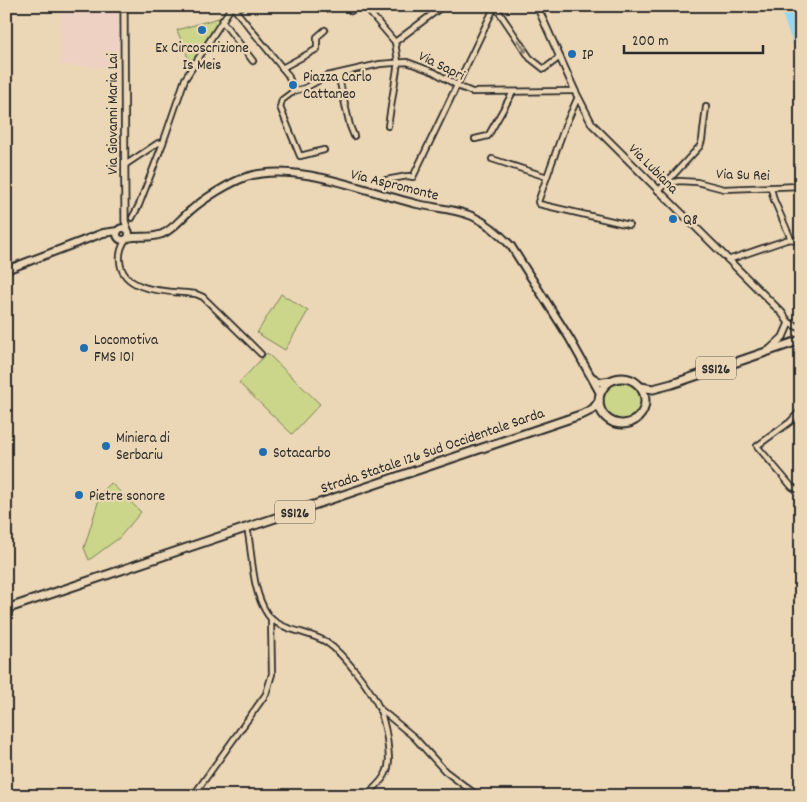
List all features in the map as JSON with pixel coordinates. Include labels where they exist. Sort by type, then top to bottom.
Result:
[{"type":"main road","name":"Via Aspromonte","points":[[6,270],[102,234],[151,237],[162,234],[168,231],[192,209],[239,180],[268,173],[314,176],[418,204],[470,215],[485,222],[511,246],[570,339],[600,393]]},
{"type":"main road","name":"SS126","points":[[614,380],[629,379],[641,387],[653,389],[786,345],[801,342]]},
{"type":"main road","points":[[587,372],[600,382],[614,380]]},
{"type":"main road","points":[[602,413],[599,401],[600,393],[606,385],[614,380]]},
{"type":"main road","name":"SS126","points":[[583,414],[602,413],[607,419],[616,424],[631,423],[642,414],[646,400],[655,390],[667,385]]},
{"type":"main road","points":[[641,387],[646,400]]},
{"type":"main road","name":"SS126","points":[[583,414],[599,401]]},
{"type":"main road","name":"Strada Statale 126 Sud Occidentale Sarda","points":[[6,609],[583,414]]},
{"type":"street","name":"Via Giovanni Maria Lai","points":[[124,6],[124,234]]},
{"type":"street","points":[[132,218],[139,205],[163,143],[185,79],[233,7],[243,6]]},
{"type":"street","points":[[351,11],[358,6]]},
{"type":"street","points":[[395,42],[443,6]]},
{"type":"street","points":[[495,6],[530,58],[544,69],[560,57]]},
{"type":"street","points":[[386,180],[408,176],[413,177],[495,6]]},
{"type":"street","name":"Via Lubiana","points":[[537,6],[578,98],[592,124],[782,312],[789,323],[801,328]]},
{"type":"street","points":[[233,7],[288,75],[294,91],[282,100],[280,107],[300,156],[324,150]]},
{"type":"street","points":[[371,14],[395,42],[398,62],[388,126]]},
{"type":"street","points":[[222,21],[253,61]]},
{"type":"street","points":[[282,68],[317,49],[317,37],[325,30]]},
{"type":"street","name":"Via Sapri","points":[[294,91],[305,88],[327,76],[380,64],[407,62],[434,72],[472,92],[575,91]]},
{"type":"street","points":[[338,74],[354,136]]},
{"type":"street","points":[[475,138],[488,136],[513,92]]},
{"type":"street","points":[[578,98],[565,126],[538,202],[539,204],[629,225]]},
{"type":"street","points":[[658,191],[700,146],[706,107]]},
{"type":"street","points":[[125,165],[158,143],[163,143]]},
{"type":"street","points":[[492,159],[547,177]]},
{"type":"street","name":"Via Su Rei","points":[[665,184],[679,181],[697,182],[724,189],[801,186]]},
{"type":"street","points":[[771,188],[774,200],[791,239]]},
{"type":"street","points":[[124,234],[120,265],[131,282],[137,286],[196,294],[203,297],[261,354]]},
{"type":"street","points":[[728,260],[791,239],[801,242]]},
{"type":"street","points":[[765,352],[783,337],[789,323]]},
{"type":"street","points":[[801,410],[790,422],[757,446],[792,487],[801,491]]},
{"type":"street","points":[[193,796],[266,694],[272,674],[271,619],[264,607],[254,577],[247,527]]},
{"type":"street","points":[[271,619],[286,627],[315,636],[334,648],[344,657],[379,709],[390,759],[387,773],[380,783],[366,796]]},
{"type":"street","points":[[379,709],[414,737],[445,770],[478,796]]},
{"type":"shaded area","points":[[61,6],[120,6],[118,68],[61,65]]},
{"type":"green space","points":[[222,17],[191,65],[177,30]]},
{"type":"green space","points":[[281,294],[308,311],[285,350],[257,333]]},
{"type":"green space","points":[[267,353],[320,404],[292,434],[239,383]]},
{"type":"green space","points":[[622,383],[635,389],[641,402],[635,415],[622,421],[609,415],[603,402],[609,389]]},
{"type":"green space","points":[[111,483],[141,512],[119,538],[89,560],[84,548],[101,493]]},
{"type":"waterway","points":[[784,6],[801,53]]},
{"type":"place","name":"Ex Circoscrizione Is Meis","points":[[202,30]]},
{"type":"place","name":"IP","points":[[572,54]]},
{"type":"place","name":"Piazza Carlo Cattaneo","points":[[293,85]]},
{"type":"place","name":"Q8","points":[[673,219]]},
{"type":"place","name":"Locomotiva FMS 101","points":[[84,348]]},
{"type":"place","name":"Miniera di Serbariu","points":[[106,446]]},
{"type":"place","name":"Sotacarbo","points":[[263,452]]},
{"type":"place","name":"Pietre sonore","points":[[79,495]]}]
